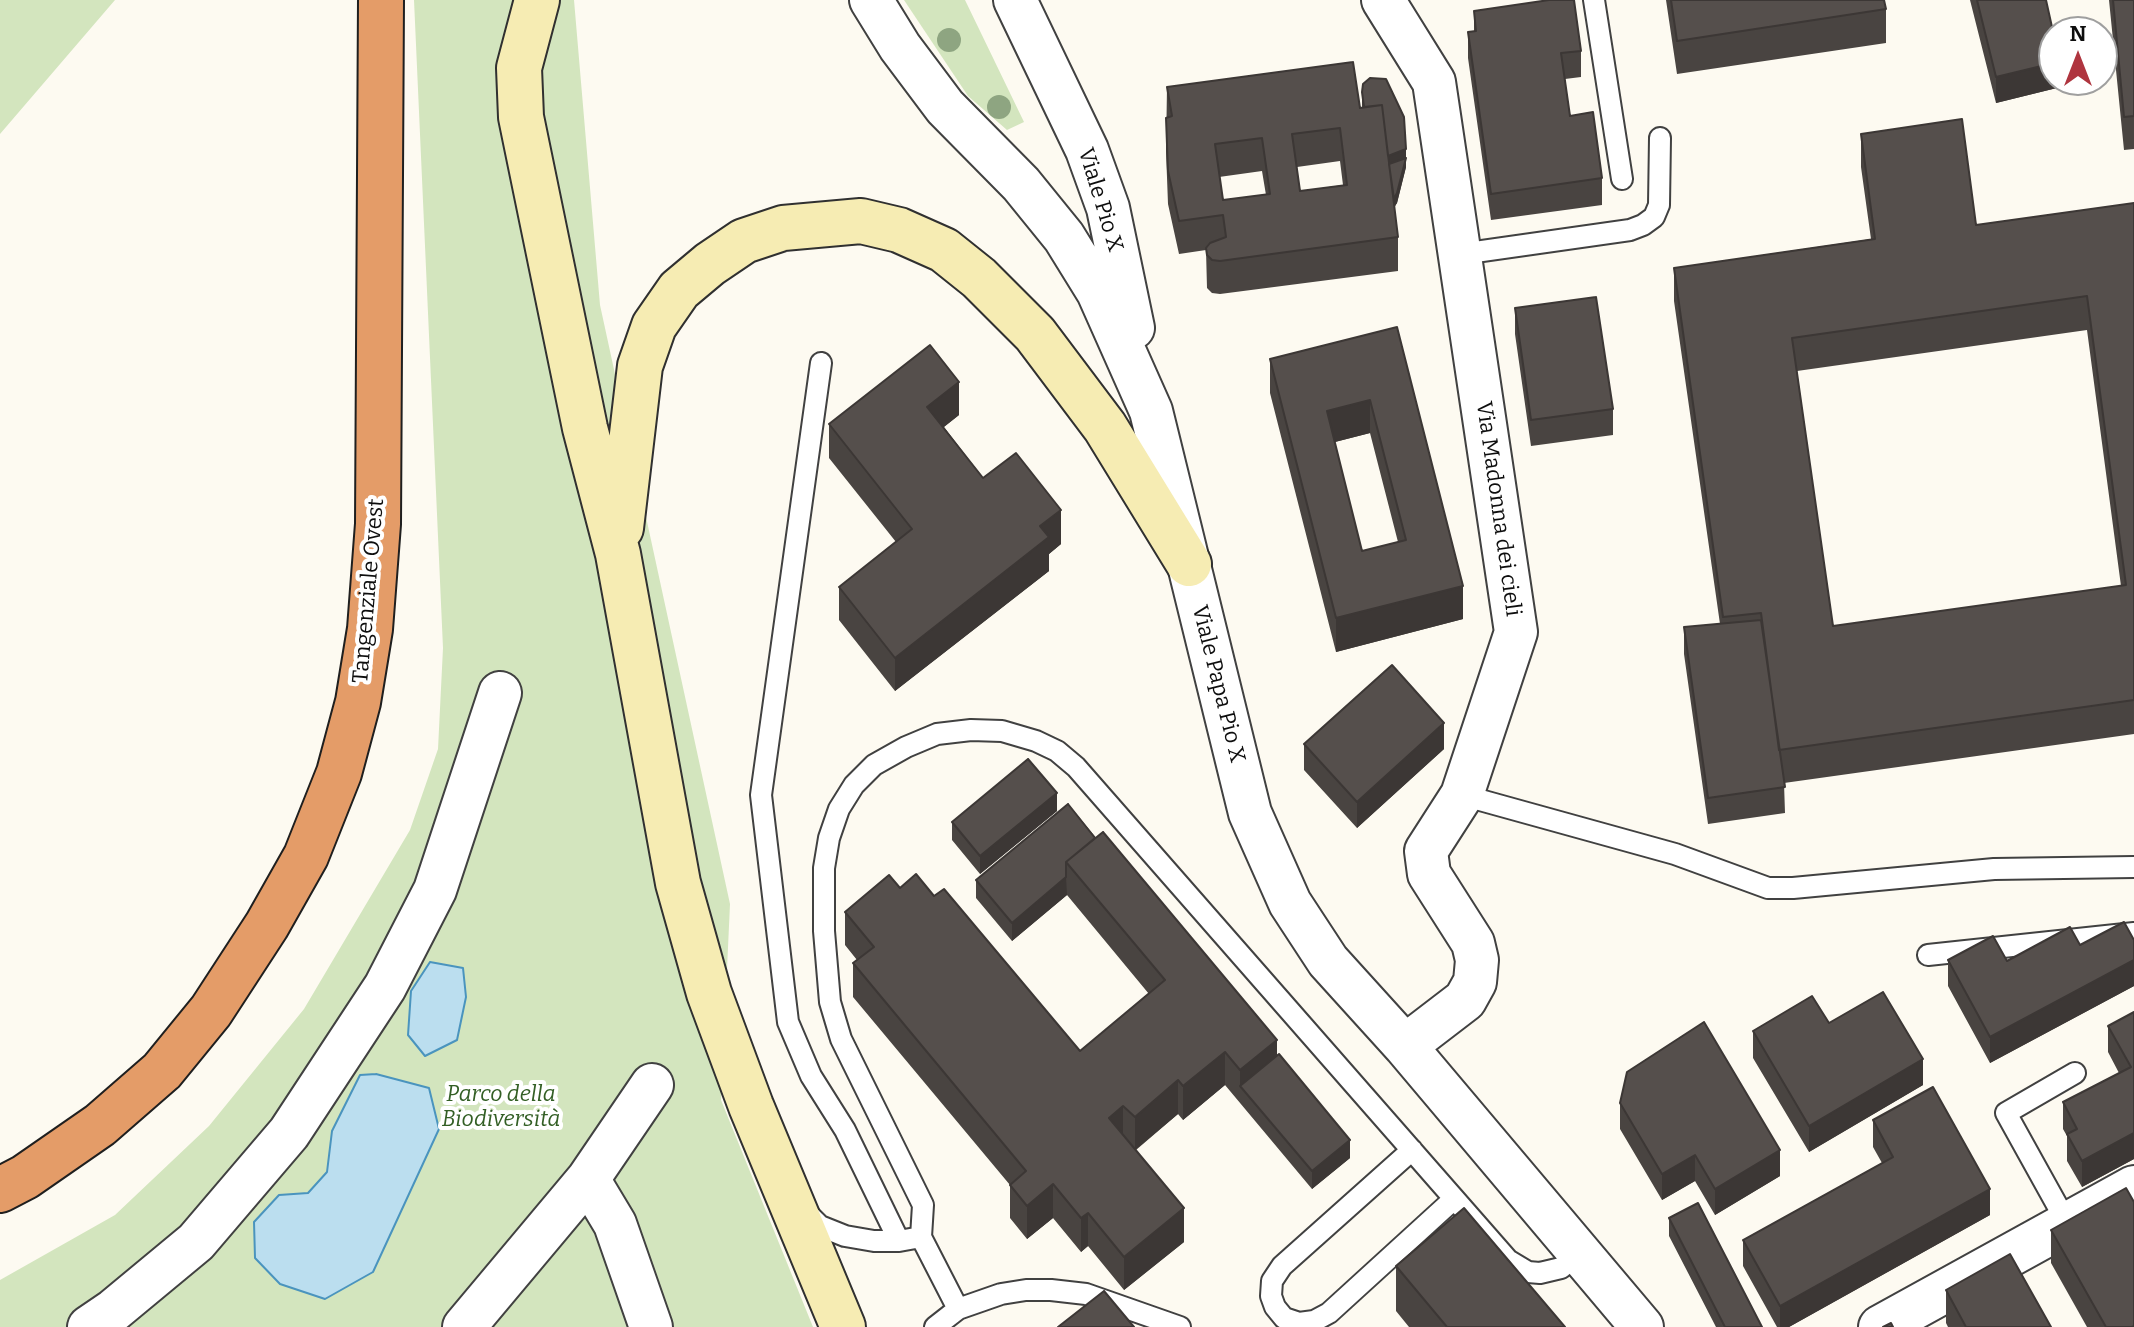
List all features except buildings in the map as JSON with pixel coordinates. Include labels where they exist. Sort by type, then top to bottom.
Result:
[{"type":"highway","name":"Tangenziale Ovest","points":[[0,1190],[25,1177],[100,1125],[162,1071],[211,1011],[267,925],[306,856],[339,773],[358,702],[368,643],[378,524],[381,0]]},
{"type":"street","points":[[519,0],[521,117],[585,428],[618,554],[678,883],[709,993],[751,1106],[843,1327]]},
{"type":"street","points":[[519,68],[537,0]]},
{"type":"street","name":"Viale Papa Pio X","points":[[871,0],[900,47],[945,107],[1021,184],[1064,237],[1098,292],[1151,411],[1250,813],[1290,903],[1328,961],[1405,1046],[1642,1327]]},
{"type":"street","name":"Viale Pio X","points":[[1015,0],[1087,150],[1108,208],[1151,411]]},
{"type":"street","name":"Via Madonna dei cieli","points":[[1391,2],[1434,82],[1516,632],[1462,795],[1426,851],[1429,874],[1473,943],[1477,960],[1475,982],[1465,1000],[1405,1046]]},
{"type":"street","points":[[618,554],[640,366],[654,326],[679,290],[744,241],[783,228],[861,221],[899,230],[944,250],[979,278],[1035,334],[1105,427],[1189,564]]},
{"type":"street","points":[[89,1327],[196,1242],[289,1133],[385,987],[435,890],[500,693]]},
{"type":"street","points":[[464,1327],[588,1179],[652,1085]]},
{"type":"street","points":[[588,1179],[615,1224],[651,1327]]},
{"type":"street","points":[[1880,1327],[2134,1187]]},
{"type":"street","points":[[114,1327],[132,1327]]},
{"type":"lane","points":[[1594,0],[1622,179]]},
{"type":"lane","points":[[1461,254],[1630,230],[1643,225],[1654,217],[1659,205],[1660,138]]},
{"type":"lane","points":[[821,363],[761,795],[788,1022],[811,1076],[845,1130],[899,1241]]},
{"type":"lane","points":[[958,1309],[921,1237],[923,1205],[841,1039],[830,1002],[824,931],[824,868],[829,838],[839,809],[854,785],[874,765],[937,734],[971,730],[1002,731],[1036,741],[1057,751],[1076,767],[1508,1260],[1528,1272],[1552,1272],[1579,1253]]},
{"type":"lane","points":[[1462,795],[1675,854],[1768,888],[1994,869],[2134,867]]},
{"type":"lane","points":[[1928,955],[2134,933]]},
{"type":"lane","points":[[2067,1223],[2006,1113],[2075,1073]]},
{"type":"lane","points":[[1412,1150],[1282,1266],[1272,1281],[1271,1296],[1284,1318],[1299,1323],[1314,1321],[1329,1313],[1454,1199]]},
{"type":"lane","points":[[788,1195],[820,1226],[845,1236],[874,1241],[921,1237]]},
{"type":"lane","points":[[935,1327],[958,1309],[1001,1294],[1026,1290],[1086,1294],[1180,1327]]},
{"type":"green space","points":[[0,0],[115,0],[0,134]]},
{"type":"green space","name":"Parco della Biodiversità","points":[[414,0],[574,0],[600,305],[730,904],[721,1100],[813,1327],[0,1327],[0,1280],[115,1215],[209,1126],[304,1009],[410,830],[438,749],[443,648]]},
{"type":"green space","points":[[904,0],[965,0],[1024,122],[1007,130],[968,96]]},
{"type":"water","points":[[430,962],[463,968],[466,997],[457,1040],[425,1056],[408,1035],[411,991]]},
{"type":"water","points":[[376,1074],[429,1088],[439,1129],[373,1272],[325,1299],[280,1284],[255,1258],[254,1222],[279,1195],[308,1193],[327,1172],[332,1131],[360,1075]]}]
